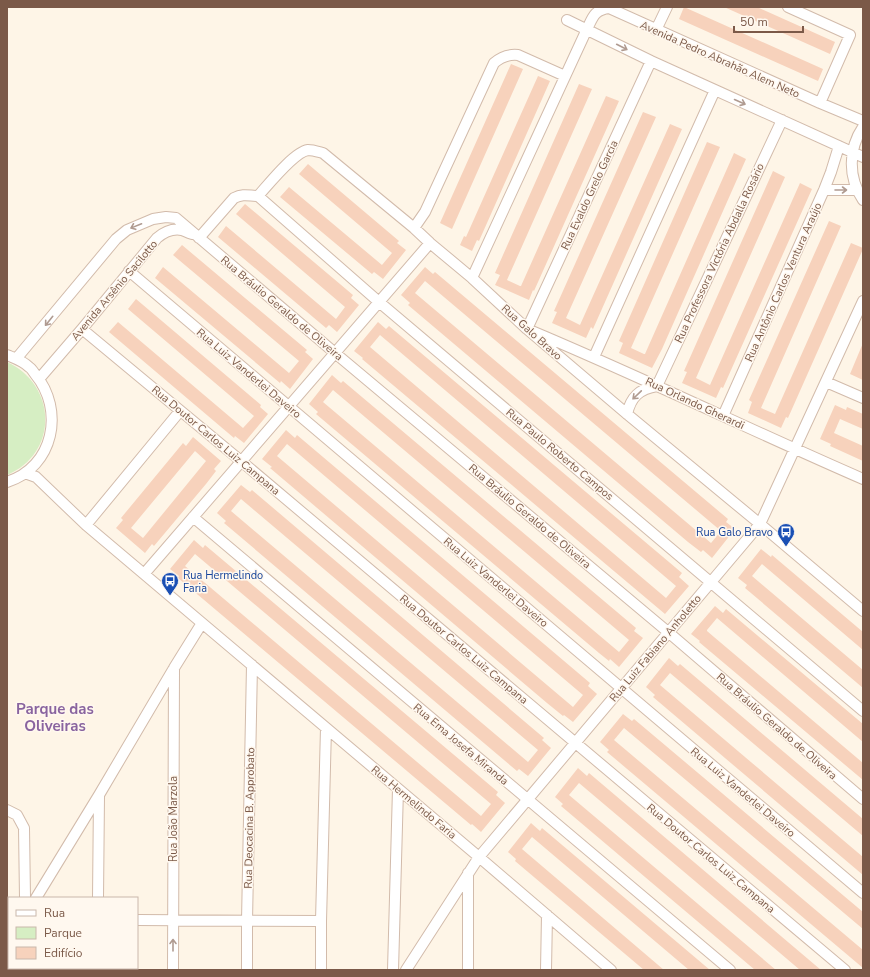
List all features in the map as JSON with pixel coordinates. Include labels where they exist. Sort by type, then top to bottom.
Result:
[{"type":"street","points":[[656,30],[667,7]]},
{"type":"street","points":[[788,7],[850,35],[820,103]]},
{"type":"street","name":"Avenida Pedro Abrahão Alem Neto","points":[[472,278],[587,29],[596,12],[602,9],[608,8],[863,121]]},
{"type":"street","points":[[567,20],[651,61],[863,157]]},
{"type":"street","points":[[414,228],[425,212],[494,63],[504,56],[518,55],[566,76]]},
{"type":"street","name":"Rua Evaldo Grelo Garcia","points":[[527,329],[651,61]]},
{"type":"street","points":[[594,357],[715,90]]},
{"type":"street","name":"Rua Professora Victória Abdalla Rosário","points":[[657,386],[782,120]]},
{"type":"street","points":[[863,128],[857,138],[853,152],[852,164],[852,173],[857,190],[863,200]]},
{"type":"street","name":"Rua Antônio Carlos Ventura Araújo","points":[[722,416],[824,190],[839,146]]},
{"type":"street","name":"Rua Galo Bravo","points":[[258,196],[294,158],[302,152],[308,150],[323,153],[414,228],[472,278],[527,329],[627,414],[863,611]]},
{"type":"street","points":[[824,190],[857,190]]},
{"type":"street","points":[[197,236],[234,198],[240,195],[258,196]]},
{"type":"street","name":"Rua Paulo Roberto Campos","points":[[258,196],[379,302],[863,711]]},
{"type":"street","name":"Avenida Arsênio Sacilotto","points":[[12,357],[116,239],[127,230],[152,219],[166,217],[176,218],[197,236]]},
{"type":"street","points":[[152,219],[156,228],[157,238]]},
{"type":"street","name":"Avenida Arsênio Sacilotto","points":[[39,379],[162,233],[176,229],[197,236]]},
{"type":"street","name":"Rua Bráulio Geraldo de Oliveira","points":[[197,236],[668,632],[863,799]]},
{"type":"street","points":[[144,574],[430,243]]},
{"type":"street","name":"Rua Luiz Vanderlei Daveiro","points":[[129,272],[863,893]]},
{"type":"street","name":"Rua Luiz Fabiano Anholetto","points":[[406,970],[479,857],[760,524],[826,382],[860,318],[863,301]]},
{"type":"street","name":"Rua Doutor Carlos Luiz Campana","points":[[82,329],[241,461],[845,970]]},
{"type":"street","name":"Rua Orlando Gherardi","points":[[527,329],[594,357],[863,479]]},
{"type":"street","points":[[7,482],[28,470],[41,456],[46,447],[52,427],[51,407],[46,392],[39,379],[29,366],[12,357]]},
{"type":"street","points":[[826,382],[863,398]]},
{"type":"street","points":[[627,414],[629,406],[640,392],[657,386]]},
{"type":"street","points":[[86,525],[180,411]]},
{"type":"street","name":"Rua Hermelindo Faria","points":[[28,470],[86,525],[611,970]]},
{"type":"street","name":"Rua Ema Josefa Miranda","points":[[192,517],[730,970]]},
{"type":"street","points":[[37,897],[202,623]]},
{"type":"street","name":"Rua Deocacina B. Approbato","points":[[247,970],[252,665]]},
{"type":"street","name":"Rua João Marzola","points":[[173,970],[174,668]]},
{"type":"street","points":[[321,970],[326,728]]},
{"type":"street","points":[[393,970],[398,789]]},
{"type":"street","points":[[98,897],[99,795]]},
{"type":"street","points":[[7,810],[17,815],[24,828],[25,897]]},
{"type":"street","points":[[468,873],[468,970]]},
{"type":"street","points":[[546,970],[547,915]]},
{"type":"street","points":[[138,920],[321,921]]},
{"type":"green space","points":[[7,362],[23,373],[35,386],[43,402],[45,419],[43,436],[36,451],[24,465],[7,475]]},
{"type":"building","points":[[684,7],[823,69],[818,81],[679,19]]},
{"type":"building","points":[[724,7],[757,7],[835,42],[830,54]]},
{"type":"building","points":[[511,64],[523,69],[452,229],[440,223]]},
{"type":"building","points":[[538,76],[550,81],[479,241],[477,240],[472,251],[460,245],[464,236],[466,237]]},
{"type":"building","points":[[579,84],[592,89],[507,280],[520,286],[606,96],[619,101],[529,300],[495,285],[500,275],[495,273]]},
{"type":"building","points":[[643,112],[656,117],[566,318],[580,325],[670,124],[682,129],[593,329],[591,327],[586,338],[552,323],[557,312],[554,311]]},
{"type":"building","points":[[707,142],[720,147],[631,348],[644,354],[734,153],[746,159],[662,349],[652,368],[619,353],[623,343],[619,341]]},
{"type":"building","points":[[308,164],[399,241],[397,243],[406,250],[383,279],[374,272],[372,274],[280,197],[289,187],[382,265],[392,253],[299,174]]},
{"type":"building","points":[[773,171],[785,177],[696,378],[710,385],[800,183],[812,189],[723,388],[721,387],[716,398],[682,383],[687,372],[684,371]]},
{"type":"building","points":[[245,204],[353,295],[351,298],[359,305],[337,332],[329,325],[326,328],[218,237],[226,226],[336,319],[345,307],[236,214]]},
{"type":"building","points":[[829,221],[841,226],[761,408],[775,414],[851,243],[863,249],[788,418],[786,417],[781,428],[748,413],[752,402],[749,400]]},
{"type":"building","points":[[182,245],[307,350],[305,352],[313,359],[290,389],[281,381],[280,383],[155,278],[163,267],[289,373],[299,361],[173,255]]},
{"type":"building","points":[[425,267],[433,274],[435,272],[728,519],[726,522],[735,529],[712,558],[703,550],[701,552],[408,305],[410,303],[401,295]],"holes":[[[425,281],[721,531],[711,543],[415,293]]]},
{"type":"building","points":[[136,299],[261,405],[260,407],[268,414],[244,443],[235,436],[234,438],[109,332],[118,322],[243,428],[254,416],[128,309]]},
{"type":"building","points":[[378,322],[386,329],[389,326],[682,573],[679,577],[689,586],[665,614],[354,351]],"holes":[[[380,335],[676,586],[666,598],[370,347]]]},
{"type":"building","points":[[863,343],[863,380],[850,374]]},
{"type":"building","points":[[332,375],[341,383],[343,381],[636,628],[634,631],[643,638],[619,667],[610,659],[609,661],[316,414],[318,412],[309,404]],"holes":[[[333,390],[629,640],[619,652],[323,402]]]},
{"type":"building","points":[[835,405],[846,410],[847,407],[863,414],[863,429],[840,419],[834,433],[863,446],[863,461],[830,446],[831,444],[820,439]]},
{"type":"building","points":[[286,430],[295,438],[297,435],[590,683],[588,686],[597,694],[573,722],[564,715],[563,716],[270,468],[272,467],[262,459]],"holes":[[[287,444],[583,695],[573,707],[277,456]]]},
{"type":"building","points":[[193,437],[221,461],[214,469],[216,471],[206,484],[154,546],[152,544],[145,553],[116,528],[123,520],[121,518],[183,443],[186,446]],"holes":[[[195,451],[206,461],[143,538],[131,528]]]},
{"type":"building","points":[[241,485],[250,492],[252,490],[544,738],[542,740],[551,748],[528,776],[519,769],[517,771],[224,523],[226,521],[217,513]],"holes":[[[241,499],[538,750],[528,762],[231,511]]]},
{"type":"building","points":[[194,540],[203,548],[205,545],[498,792],[496,795],[505,803],[481,832],[178,578],[179,576],[170,569]],"holes":[[[195,554],[491,804],[481,816],[185,566]]]},
{"type":"building","points":[[761,549],[771,557],[772,555],[863,632],[863,650],[762,564],[752,576],[863,670],[863,688],[745,588],[747,585],[738,578]]},
{"type":"building","points":[[715,606],[723,613],[726,609],[863,724],[863,742],[717,618],[707,630],[863,763],[863,780],[691,634]]},
{"type":"building","points":[[669,658],[678,666],[680,664],[863,819],[863,836],[670,673],[660,685],[863,857],[863,875],[653,697],[655,695],[646,687]]},
{"type":"building","points":[[623,714],[632,721],[634,719],[863,912],[863,929],[624,728],[614,740],[863,950],[863,968],[607,752],[609,750],[600,742]]},
{"type":"building","points":[[578,768],[587,776],[589,773],[821,970],[800,970],[579,783],[569,795],[776,970],[755,970],[561,806],[563,804],[555,797]]},
{"type":"building","points":[[531,823],[540,831],[542,828],[710,970],[689,970],[532,837],[522,849],[664,970],[644,970],[515,861],[516,859],[508,852]]},
{"type":"place","name":"Rua Galo Bravo","points":[[786,547]]},
{"type":"place","name":"Rua Hermelindo Faria","points":[[170,596]]},
{"type":"district","name":"Parque das Oliveiras","points":[[55,718]]}]
